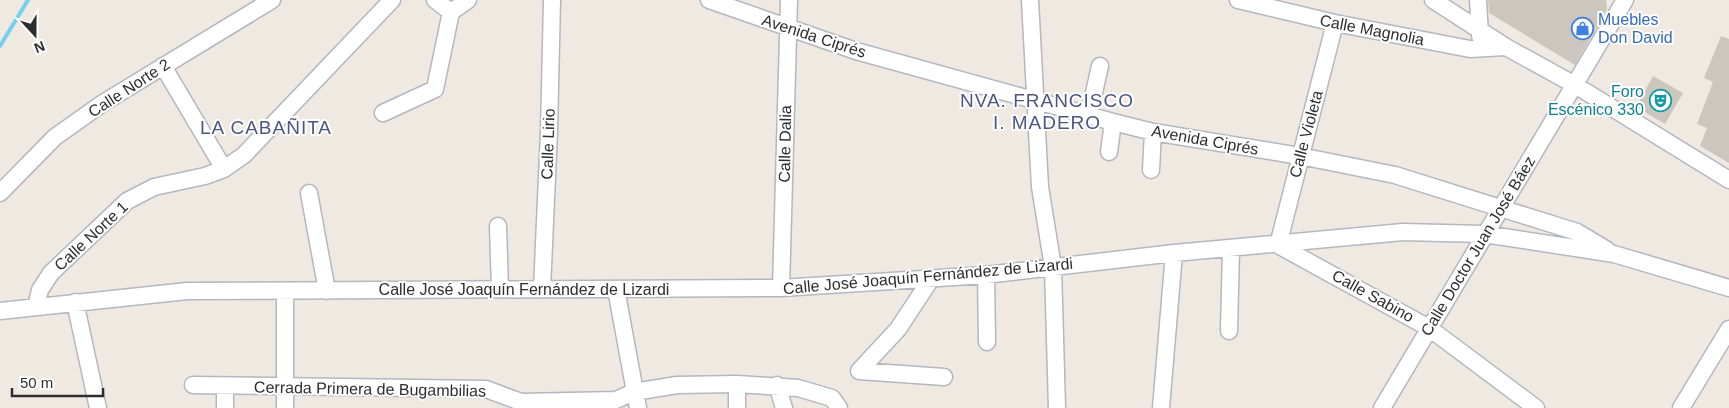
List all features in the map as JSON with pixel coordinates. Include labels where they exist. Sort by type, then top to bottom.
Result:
[{"type":"street","name":"Calle Norte 2","points":[[0,193],[55,137],[103,103],[272,0]]},
{"type":"street","name":"Calle Norte 1","points":[[36,306],[40,290],[51,273],[127,200],[154,187],[205,176],[224,169],[244,155],[392,0]]},
{"type":"street","points":[[435,0],[451,12]]},
{"type":"street","points":[[383,113],[435,89],[451,12],[468,0]]},
{"type":"street","name":"Calle Lirio","points":[[542,289],[549,132],[552,0]]},
{"type":"street","name":"Avenida Ciprés","points":[[709,0],[788,29],[856,51],[1113,122],[1153,132],[1300,156],[1395,176],[1577,232],[1614,254]]},
{"type":"street","name":"Calle Dalia","points":[[781,288],[789,0]]},
{"type":"street","points":[[1030,0],[1040,187],[1053,267],[1057,408]]},
{"type":"street","name":"Calle Magnolia","points":[[1238,0],[1335,23],[1470,49],[1506,47]]},
{"type":"street","points":[[1433,0],[1506,47],[1574,85],[1729,180]]},
{"type":"street","points":[[1478,0],[1480,49]]},
{"type":"street","points":[[1613,0],[1614,17]]},
{"type":"street","name":"Calle Doctor Juan José Báez","points":[[1382,408],[1624,0]]},
{"type":"street","name":"Calle Violeta","points":[[1278,245],[1335,23]]},
{"type":"street","points":[[163,66],[224,169]]},
{"type":"street","points":[[1090,115],[1100,66]]},
{"type":"street","points":[[1109,152],[1113,122]]},
{"type":"street","points":[[1152,170],[1153,132]]},
{"type":"street","points":[[308,193],[327,291]]},
{"type":"street","points":[[498,226],[500,289]]},
{"type":"street","name":"Calle José Joaquín Fernández de Lizardi","points":[[0,311],[187,291],[781,288],[931,279],[1174,253],[1278,245],[1403,232],[1484,234],[1614,254],[1729,288]]},
{"type":"street","name":"Calle Sabino","points":[[1278,245],[1429,328],[1536,408]]},
{"type":"street","points":[[1229,331],[1231,249]]},
{"type":"street","points":[[1161,408],[1174,253]]},
{"type":"street","points":[[986,274],[987,342]]},
{"type":"street","points":[[931,279],[898,330],[859,371],[944,377]]},
{"type":"street","points":[[616,289],[638,408]]},
{"type":"street","points":[[285,291],[286,408]]},
{"type":"street","points":[[76,302],[98,408]]},
{"type":"street","points":[[1681,408],[1729,329]]},
{"type":"street","points":[[737,384],[737,408]]},
{"type":"street","name":"Cerrada Primera de Bugambilias","points":[[193,385],[486,389],[521,402],[616,400],[634,392],[678,385],[777,385],[798,388],[836,403]]},
{"type":"street","points":[[777,385],[784,408]]},
{"type":"street","points":[[225,386],[226,408]]},
{"type":"building","points":[[1488,0],[1606,0],[1607,10],[1575,65],[1489,13]]},
{"type":"building","points":[[1721,36],[1729,39],[1729,163],[1700,146],[1707,128],[1697,124],[1713,82],[1704,78]]},
{"type":"building","name":"Foro Escénico 330","points":[[1653,76],[1683,93],[1665,124],[1636,107]]},
{"type":"waterway","points":[[0,46],[28,0]]},
{"type":"place","name":"Muebles Don David","points":[[1582,28]]},
{"type":"place","name":"Foro Escénico 330","points":[[1660,100]]},
{"type":"district","name":"NVA. FRANCISCO I. MADERO","points":[[1047,111]]},
{"type":"district","name":"LA CABAÑITA","points":[[266,127]]}]
